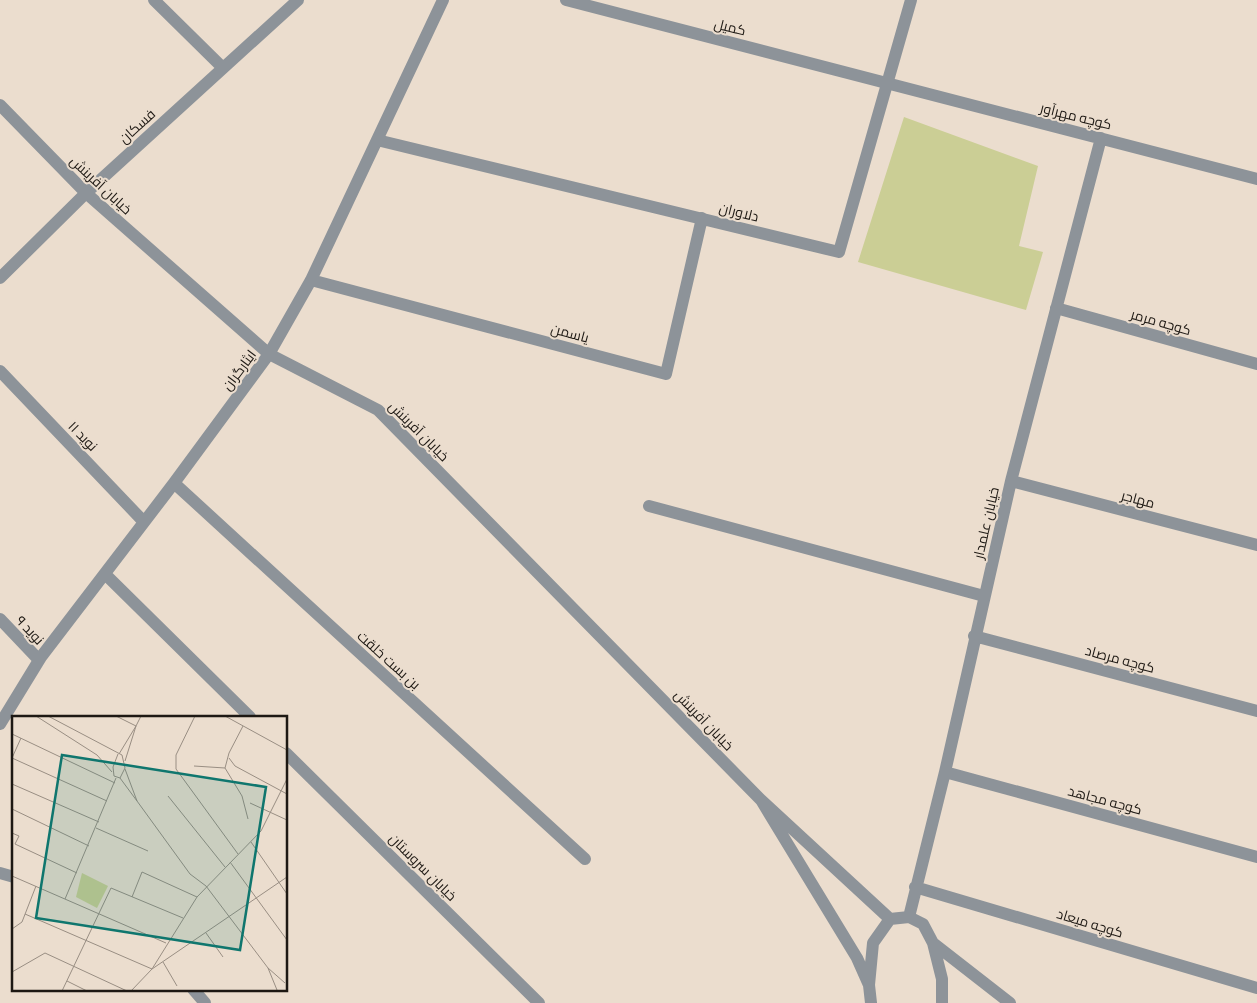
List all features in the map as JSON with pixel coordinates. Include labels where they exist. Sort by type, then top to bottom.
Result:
[{"type":"street","points":[[154,0],[223,68]]},
{"type":"street","name":"فسکان","points":[[0,278],[86,193],[298,0]]},
{"type":"street","name":"ایثارگران","points":[[0,724],[39,660],[174,484],[269,354],[311,280],[443,0]]},
{"type":"street","name":"کمیل","points":[[566,0],[887,83]]},
{"type":"street","name":"دلاوران","points":[[377,140],[839,252],[911,0]]},
{"type":"street","name":"کوچه مهرآور","points":[[887,83],[1257,179]]},
{"type":"street","name":"خیابان آفرینش","points":[[0,105],[86,193],[269,354],[378,410],[761,800],[890,919]]},
{"type":"street","name":"خیابان علمدار","points":[[908,917],[945,772],[974,636],[1011,481],[1101,138]]},
{"type":"street","name":"یاسمن","points":[[311,280],[666,374],[702,218]]},
{"type":"street","name":"کوچه مرمر","points":[[1056,308],[1257,364]]},
{"type":"street","name":"نوید ۱۱","points":[[0,371],[144,522]]},
{"type":"street","name":"مهاجر","points":[[1011,481],[1257,545]]},
{"type":"street","name":"بن بست خلقت","points":[[174,484],[585,859]]},
{"type":"street","points":[[649,506],[984,596]]},
{"type":"street","points":[[106,574],[249,716]]},
{"type":"street","name":"نوید ۹","points":[[0,619],[39,660]]},
{"type":"street","name":"کوچه مرصاد","points":[[974,636],[1257,711]]},
{"type":"street","name":"خیابان سروستان","points":[[288,755],[539,1003]]},
{"type":"street","name":"کوچه مجاهد","points":[[945,772],[1257,857]]},
{"type":"street","name":"خیابان آفرینش","points":[[761,800],[857,958],[869,985]]},
{"type":"street","name":"کوچه میعاد","points":[[916,887],[1257,988]]},
{"type":"street","points":[[871,1003],[869,985],[873,943],[890,919],[908,917],[923,924],[933,943],[942,979],[942,1003]]},
{"type":"street","points":[[933,943],[1010,1003]]},
{"type":"street","points":[[194,990],[205,1003]]},
{"type":"green space","points":[[904,117],[1038,166],[1019,246],[1043,252],[1026,310],[858,262]]}]
